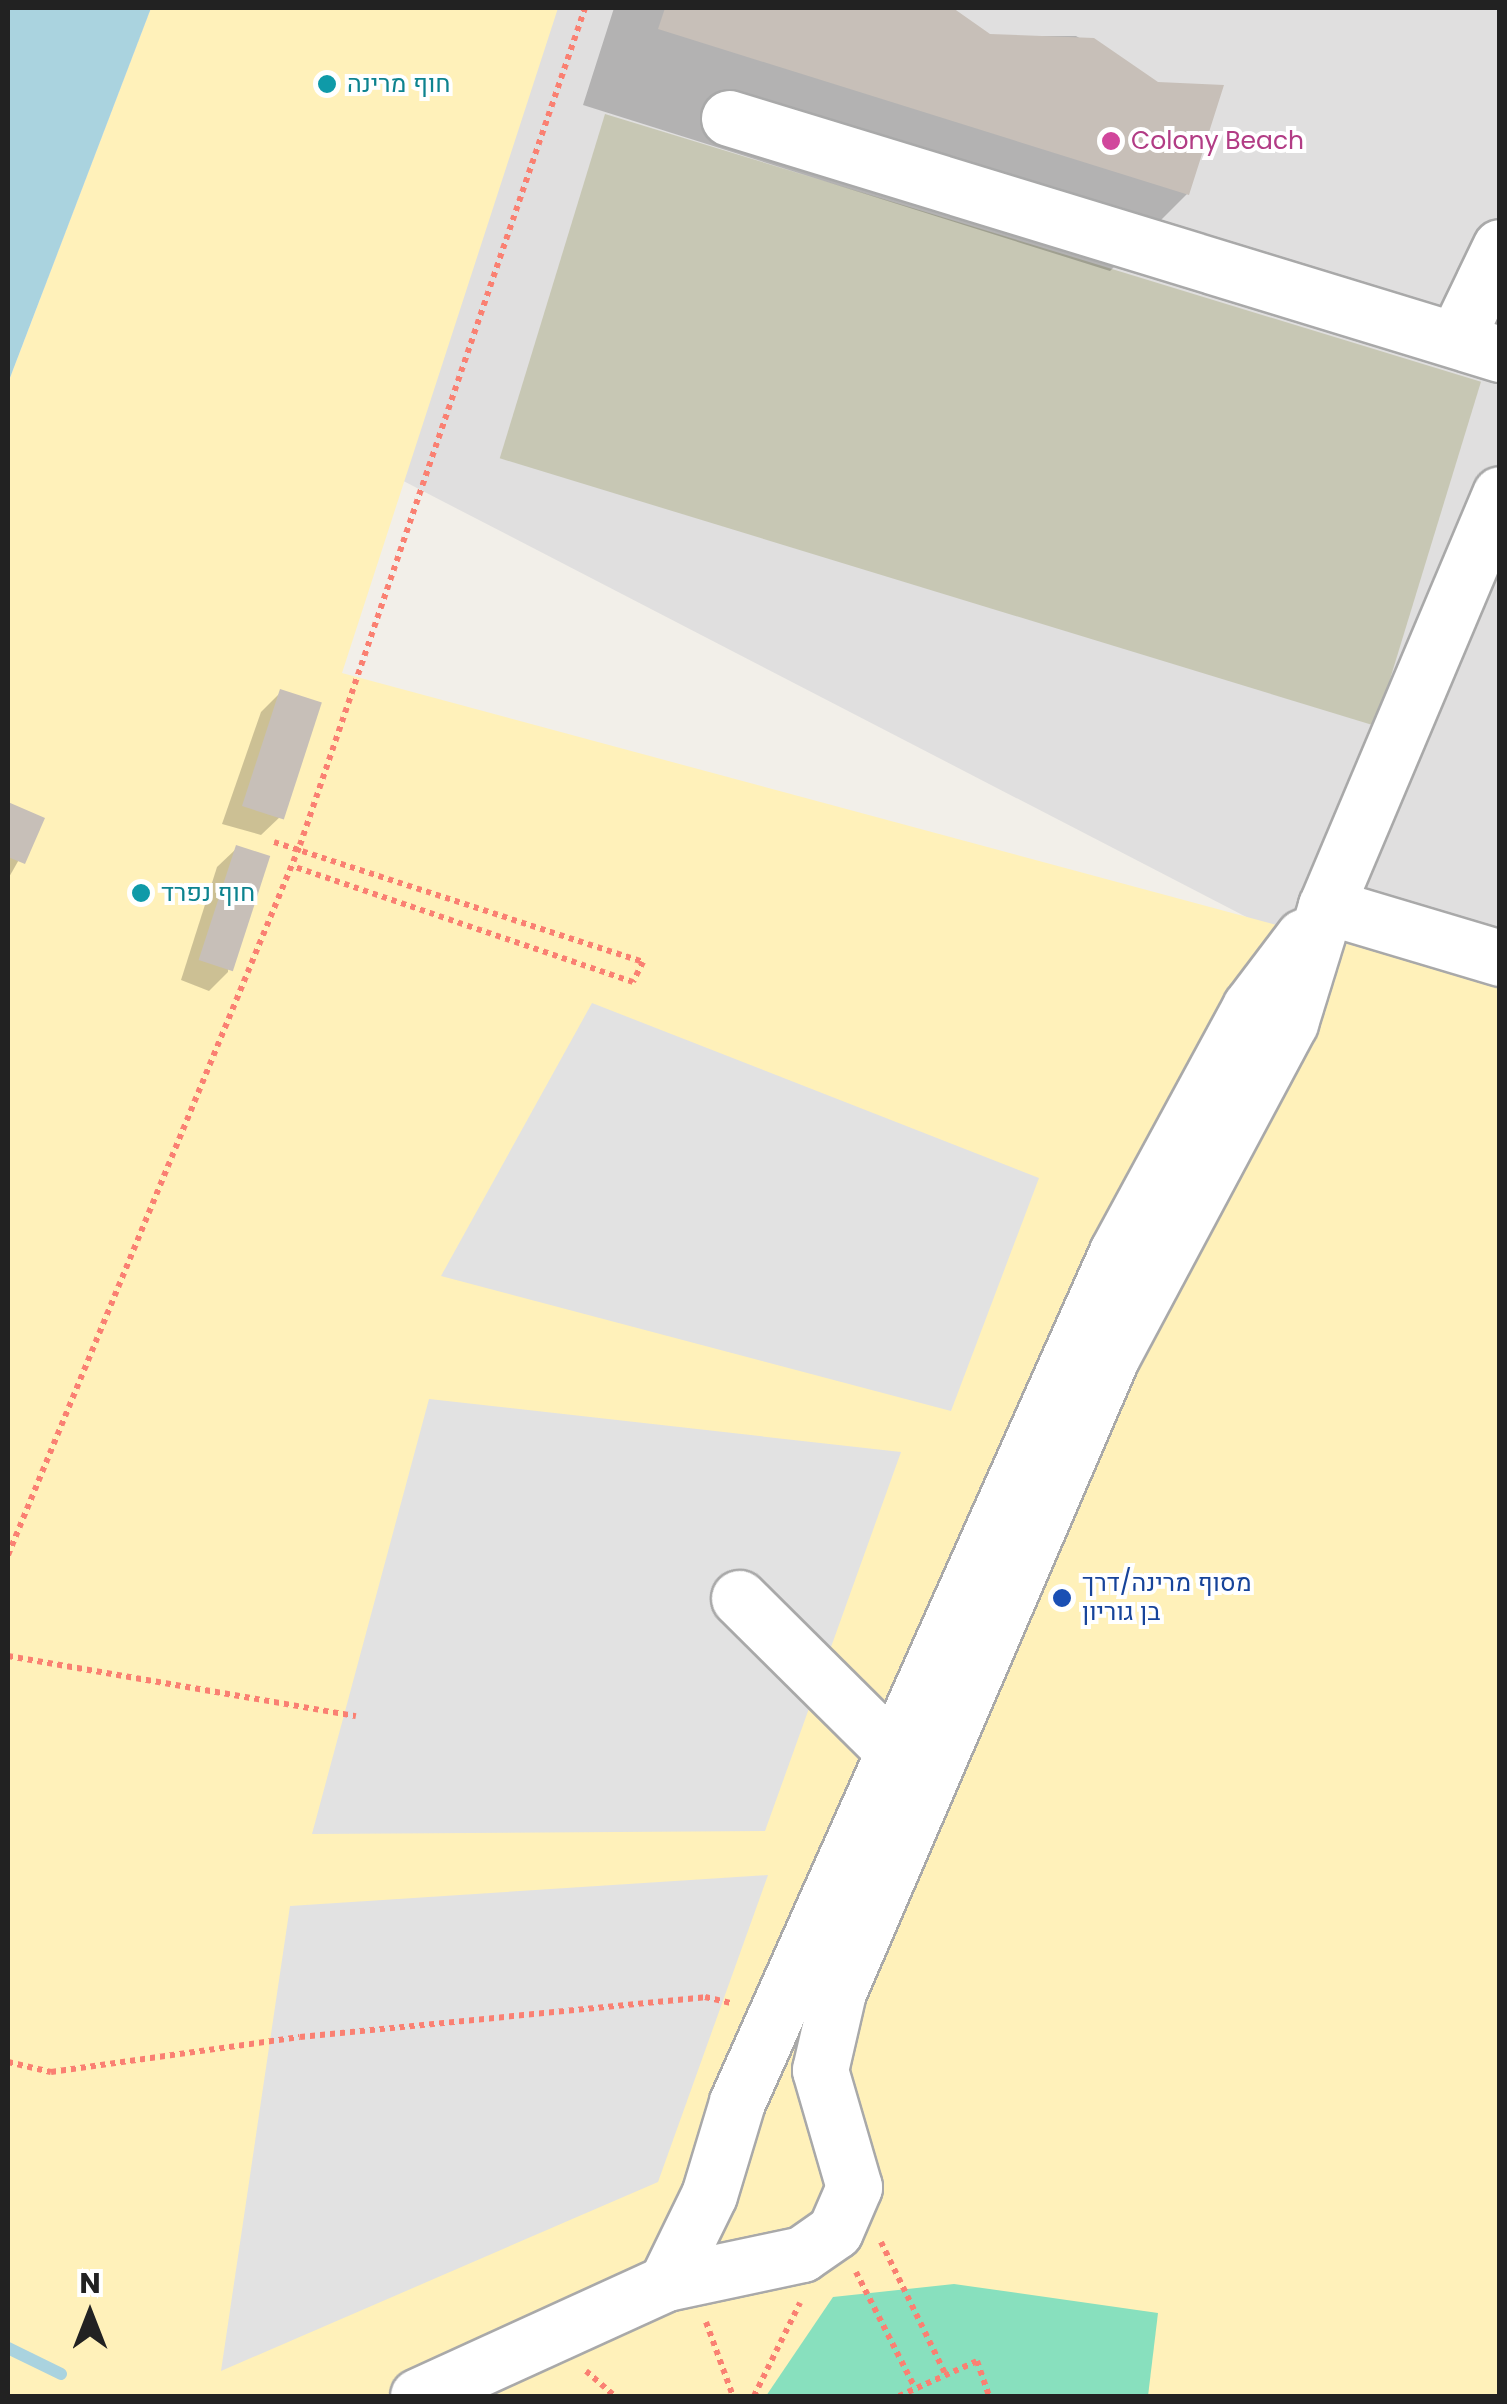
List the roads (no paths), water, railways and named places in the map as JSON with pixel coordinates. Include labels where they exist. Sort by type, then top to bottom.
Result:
[{"type":"street","points":[[729,118],[1478,346],[1500,247]]},
{"type":"street","points":[[822,2243],[820,2070],[824,2030],[1110,1358],[1290,1023],[1326,906],[1500,494]]},
{"type":"street","points":[[1326,906],[1500,958]]},
{"type":"street","points":[[678,2281],[776,2013],[1117,1252],[1250,1007],[1326,906]]},
{"type":"street","points":[[739,1598],[893,1750]]},
{"type":"street","points":[[722,2152],[731,2213],[822,2243]]},
{"type":"street","points":[[418,2396],[678,2281],[822,2243]]},
{"type":"water","points":[[8,8],[151,8],[8,383]]},
{"type":"waterway","points":[[8,2348],[61,2374]]},
{"type":"place","name":"חוף מרינה","points":[[327,84]]},
{"type":"place","name":"Colony Beach","points":[[1111,141]]},
{"type":"place","name":"חוף נפרד","points":[[141,893]]},
{"type":"place","name":"מסוף מרינה/דרך בן גוריון","points":[[1062,1598]]}]
